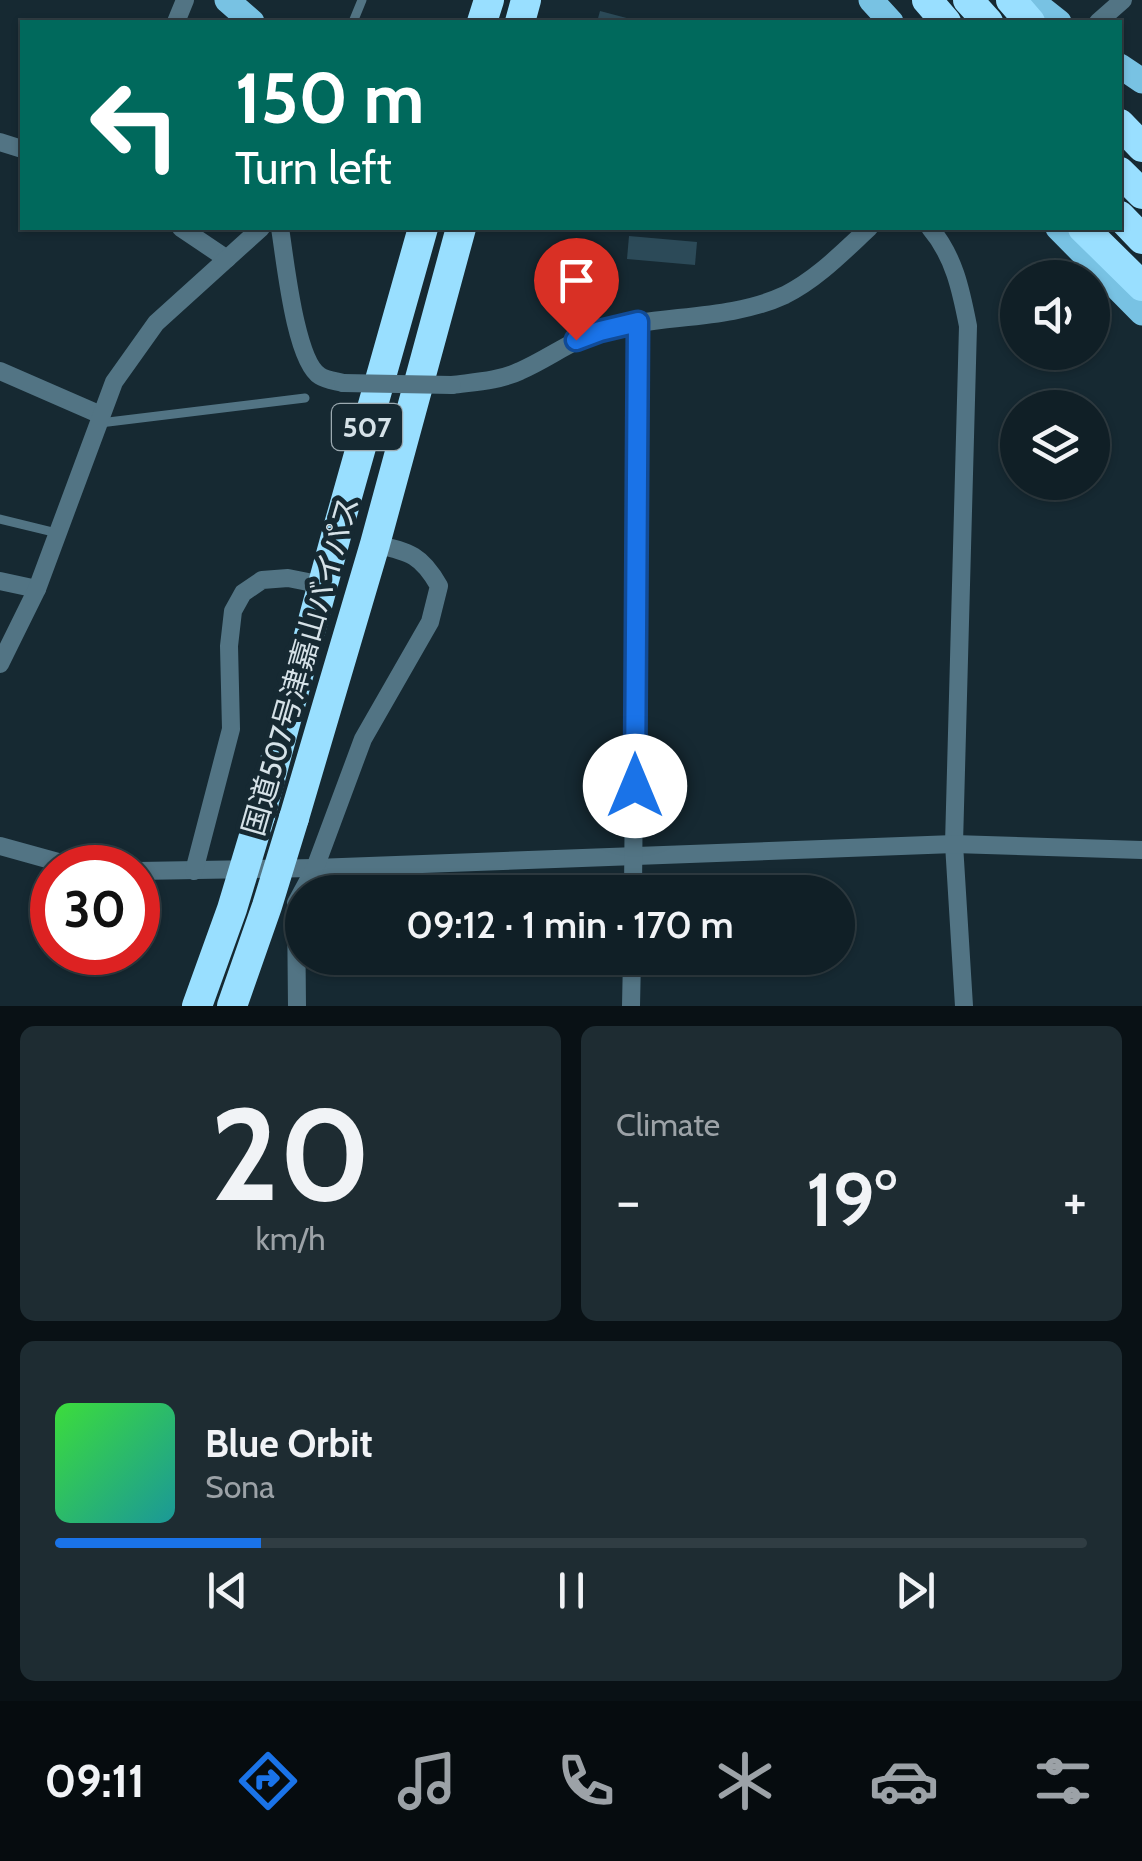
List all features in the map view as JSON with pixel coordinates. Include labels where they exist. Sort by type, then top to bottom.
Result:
[{"type":"highway","points":[[926,0],[944,20]]},
{"type":"highway","points":[[968,0],[986,20]]},
{"type":"highway","points":[[1011,0],[1028,20]]},
{"type":"highway","points":[[1122,126],[1142,147]]},
{"type":"highway","points":[[1122,174],[1142,194]]},
{"type":"highway","points":[[1122,218],[1142,239]]},
{"type":"highway","name":"国道507号津嘉山バイパス","points":[[197,1006],[260,816],[422,230]]},
{"type":"highway","name":"国道507号津嘉山バイパス","points":[[232,1006],[294,818],[460,230]]},
{"type":"highway","points":[[1077,230],[1142,286]]},
{"type":"main road","points":[[227,0],[250,20]]},
{"type":"main road","points":[[871,0],[889,20]]},
{"type":"main road","points":[[1031,0],[1057,20]]},
{"type":"main road","points":[[1077,230],[1142,313]]},
{"type":"street","points":[[1100,20],[1120,3]]},
{"type":"street","points":[[184,230],[227,259]]},
{"type":"street","points":[[0,664],[37,590],[114,382],[156,323],[259,230]]},
{"type":"street","points":[[280,230],[300,344],[308,363],[320,376],[343,382],[452,384],[517,373],[600,331],[762,304],[788,293],[822,270],[867,230]]},
{"type":"street","points":[[932,230],[960,280],[968,326],[954,844],[964,1006]]},
{"type":"street","points":[[633,875],[638,322]]},
{"type":"street","points":[[0,371],[99,419]]},
{"type":"street","points":[[297,1006],[296,902],[315,868],[362,739],[430,622],[439,586],[427,565],[406,551],[374,544]]},
{"type":"street","points":[[194,871],[230,729],[233,611],[243,593],[262,580],[288,578],[322,585]]},
{"type":"street","points":[[0,581],[37,590]]},
{"type":"street","points":[[160,871],[954,844],[1142,850]]},
{"type":"street","points":[[0,846],[30,854]]},
{"type":"street","points":[[631,1006],[632,975]]},
{"type":"lane","points":[[99,419],[306,398]]},
{"type":"lane","points":[[0,519],[58,534]]},
{"type":"building","points":[[600,11],[634,20],[598,20]]},
{"type":"building","points":[[629,236],[697,242],[695,265],[627,259]]},
{"type":"route","points":[[576,340],[638,322],[635,786]]}]
